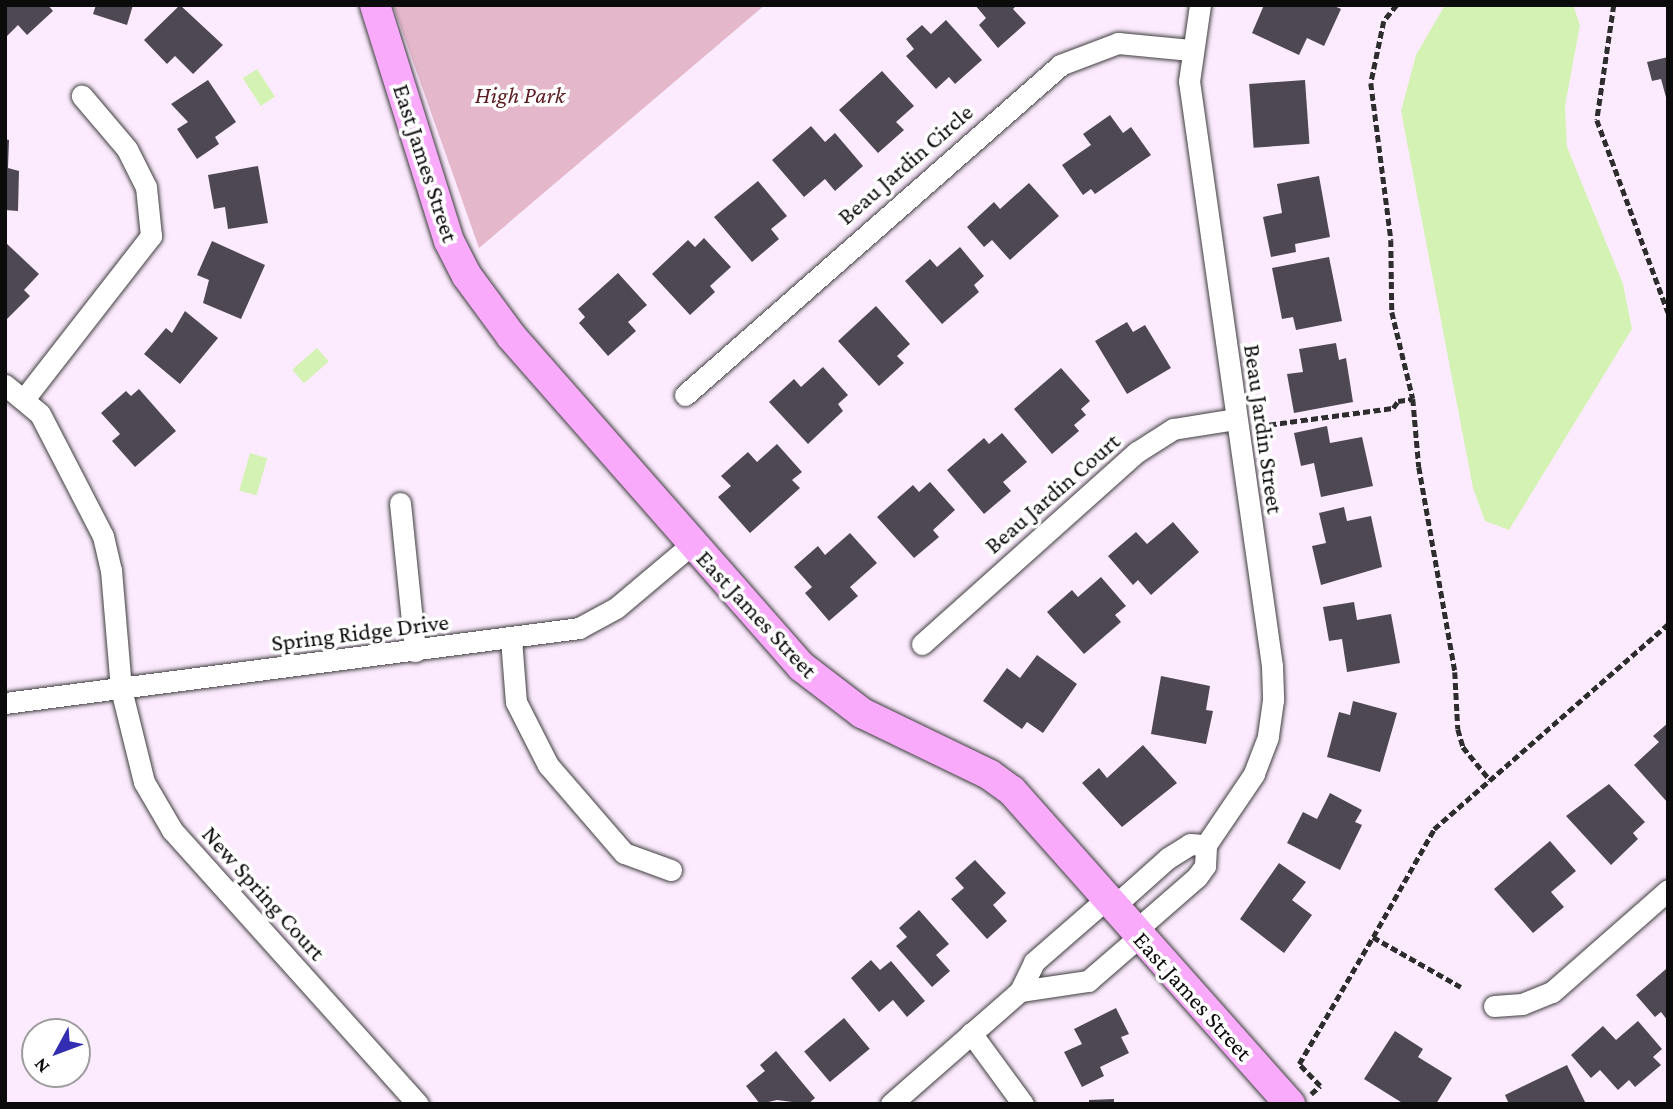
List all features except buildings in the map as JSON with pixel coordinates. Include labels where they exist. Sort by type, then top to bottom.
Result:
[{"type":"street","name":"East James Street","points":[[375,5],[449,241],[467,276],[511,336],[774,636],[831,693],[889,728],[990,775],[1012,791],[1109,904],[1298,1100]]},
{"type":"street","name":"Beau Jardin Street","points":[[1020,991],[1088,981],[1197,877],[1205,866],[1206,845],[1254,774],[1268,737],[1273,700],[1272,666],[1246,423],[1195,138],[1189,81],[1191,50],[1200,5]]},
{"type":"street","name":"Beau Jardin Circle","points":[[685,395],[1060,65],[1118,43],[1191,50]]},
{"type":"street","points":[[24,399],[151,236],[146,187],[127,149],[82,96]]},
{"type":"street","name":"New Spring Court","points":[[5,385],[24,399],[58,444],[103,537],[111,570],[121,689],[144,782],[173,830],[418,1104]]},
{"type":"street","name":"Beau Jardin Court","points":[[922,644],[1137,452],[1173,429],[1246,423]]},
{"type":"street","points":[[400,503],[415,652]]},
{"type":"street","name":"Spring Ridge Drive","points":[[5,704],[415,652],[579,628],[616,608],[692,544]]},
{"type":"street","points":[[511,639],[516,702],[548,765],[624,853],[671,870]]},
{"type":"street","points":[[891,1104],[1020,991],[1034,962],[1168,858],[1190,844],[1206,845]]},
{"type":"street","points":[[1494,1006],[1522,1004],[1552,992],[1668,890]]},
{"type":"street","points":[[971,1033],[1024,1104]]},
{"type":"path","points":[[1398,5],[1384,21],[1371,83],[1391,240],[1392,312],[1413,399],[1419,467],[1455,672],[1458,729],[1463,747],[1490,780]]},
{"type":"path","points":[[1614,5],[1597,120],[1668,312]]},
{"type":"path","points":[[1246,423],[1392,408],[1398,401],[1413,399]]},
{"type":"path","points":[[1298,1100],[1320,1086],[1299,1064],[1434,829],[1668,624]]},
{"type":"path","points":[[1373,937],[1461,987]]},
{"type":"green space","name":"High Park","points":[[393,5],[765,5],[479,248]]},
{"type":"shaded area","points":[[1445,5],[1573,5],[1580,25],[1565,106],[1567,147],[1623,284],[1632,329],[1509,530],[1485,521],[1473,488],[1401,111],[1416,55]]},
{"type":"shaded area","points":[[257,69],[275,97],[261,106],[243,78]]},
{"type":"shaded area","points":[[317,348],[329,362],[304,383],[292,370]]},
{"type":"shaded area","points":[[250,453],[267,458],[257,495],[239,490]]}]
